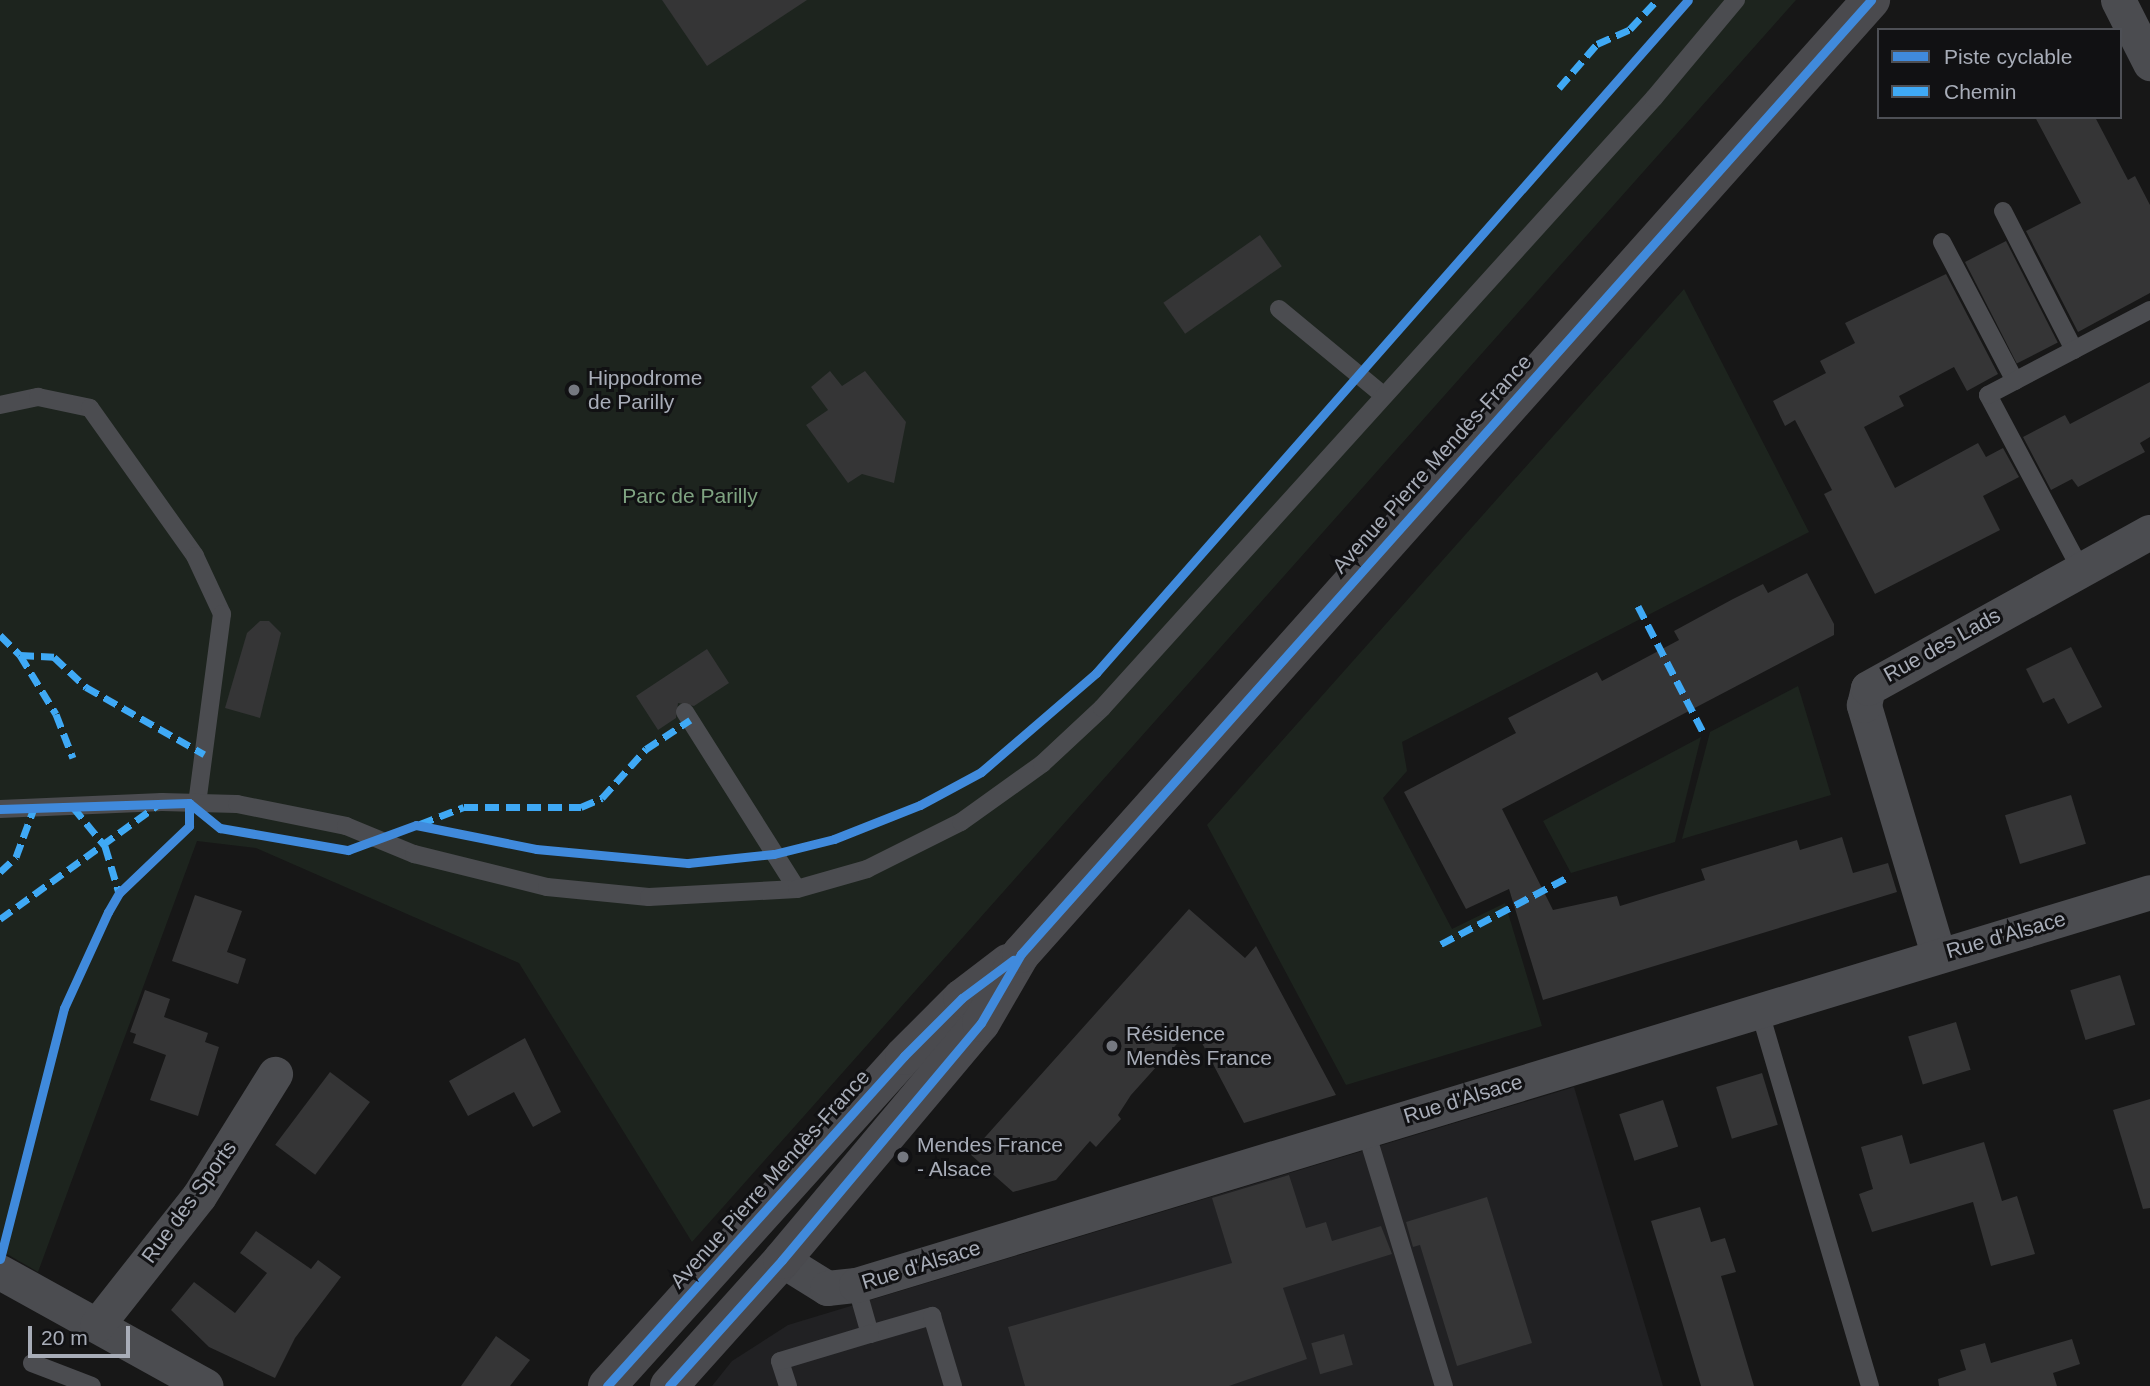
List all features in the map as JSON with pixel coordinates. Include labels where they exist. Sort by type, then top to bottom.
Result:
[{"type":"main road","name":"Avenue Pierre Mendès-France","points":[[607,1386],[972,1010],[1871,0]]},
{"type":"main road","points":[[669,1386],[782,1260],[972,1010]]},
{"type":"street","points":[[2118,0],[2150,63]]},
{"type":"street","name":"Rue des Lads","points":[[1938,954],[1864,705],[1868,688],[2080,568],[2150,532]]},
{"type":"street","name":"Rue d'Alsace","points":[[782,1260],[827,1288],[856,1285],[1365,1128],[2150,892]]},
{"type":"street","name":"Rue des Sports","points":[[97,1325],[199,1196],[275,1074]]},
{"type":"street","points":[[0,1272],[206,1386]]},
{"type":"lane","points":[[0,809],[237,804],[346,827],[414,854],[547,887],[649,897],[796,889],[867,869],[961,822],[1042,764],[1102,708],[1654,99],[1736,0]]},
{"type":"lane","points":[[2003,211],[2074,350]]},
{"type":"lane","points":[[1942,242],[2015,381]]},
{"type":"lane","points":[[1279,309],[1384,396]]},
{"type":"lane","points":[[2080,568],[1988,395],[2150,310]]},
{"type":"lane","points":[[0,405],[38,397],[90,408],[195,556],[222,614],[197,803]]},
{"type":"lane","points":[[685,712],[796,889]]},
{"type":"lane","points":[[1759,1009],[1870,1386]]},
{"type":"lane","points":[[1365,1128],[1444,1386]]},
{"type":"lane","points":[[856,1285],[870,1334]]},
{"type":"lane","points":[[788,1386],[780,1361],[932,1316],[953,1386]]},
{"type":"lane","points":[[32,1363],[72,1382],[92,1386]]},
{"type":"shaded area","points":[[1574,1087],[1663,1386],[712,1386],[732,1361],[788,1325]]},
{"type":"green space","name":"Parc de Parilly","points":[[0,0],[1796,0],[692,1242],[519,963],[256,848],[197,841],[38,1272],[0,1250]]},
{"type":"green space","points":[[1684,289],[1809,532],[1402,742],[1407,771],[1383,798],[1452,929],[1505,903],[1542,1026],[1346,1085],[1207,825]]},
{"type":"green space","points":[[1798,686],[1831,795],[1682,839],[1710,732]]},
{"type":"green space","points":[[1701,737],[1675,842],[1571,873],[1543,821]]},
{"type":"building","points":[[662,0],[807,0],[707,66]]},
{"type":"building","points":[[2036,119],[2096,119],[2128,180],[2135,176],[2150,205],[2150,293],[2078,332],[2026,231],[2081,203]]},
{"type":"building","points":[[1260,235],[1282,266],[1185,334],[1163,303]]},
{"type":"building","points":[[2006,241],[2058,343],[2017,363],[1965,262]]},
{"type":"building","points":[[1946,274],[1998,374],[1967,391],[1954,367],[1899,396],[1904,406],[1864,427],[1895,488],[1978,443],[1986,457],[2003,448],[2019,477],[1983,496],[2000,530],[1875,594],[1824,494],[1832,490],[1795,420],[1785,426],[1773,401],[1826,373],[1820,361],[1855,343],[1845,323]]},
{"type":"building","points":[[830,371],[842,386],[865,371],[906,422],[894,483],[862,474],[848,483],[806,425],[828,410],[811,387]]},
{"type":"building","points":[[2150,382],[2150,437],[2140,443],[2145,452],[2078,487],[2072,479],[2051,490],[2023,437],[2065,415],[2070,424]]},
{"type":"building","points":[[1807,573],[1834,624],[1834,635],[1502,809],[1553,910],[1617,896],[1620,906],[1705,880],[1701,869],[1797,840],[1800,850],[1842,837],[1853,873],[1888,863],[1897,892],[1543,1000],[1509,889],[1466,909],[1404,792],[1516,733],[1508,718],[1597,672],[1602,681],[1679,640],[1674,631],[1763,584],[1768,593]]},
{"type":"building","points":[[260,621],[269,621],[281,633],[260,718],[225,708],[247,633]]},
{"type":"building","points":[[2071,647],[2102,707],[2068,724],[2054,698],[2043,703],[2026,669]]},
{"type":"building","points":[[707,649],[729,683],[694,706],[678,703],[676,718],[658,730],[636,696]]},
{"type":"building","points":[[2071,795],[2086,844],[2020,864],[2005,815]]},
{"type":"building","points":[[195,895],[242,911],[227,952],[246,959],[238,984],[172,961]]},
{"type":"building","name":"Résidence Mendès France","points":[[1189,909],[1245,958],[1256,946],[1336,1095],[1244,1123],[1193,1026],[1131,1095],[1118,1115],[1121,1119],[1096,1147],[1090,1141],[1056,1180],[1013,1192],[970,1154]]},
{"type":"building","points":[[2120,975],[2135,1025],[2085,1040],[2070,990]]},
{"type":"building","points":[[145,990],[170,999],[164,1017],[208,1033],[205,1042],[219,1047],[198,1116],[150,1100],[166,1055],[133,1043],[136,1034],[130,1032]]},
{"type":"building","points":[[1956,1022],[1971,1070],[1923,1084],[1908,1037]]},
{"type":"building","points":[[525,1038],[561,1112],[533,1127],[514,1092],[468,1116],[449,1081]]},
{"type":"building","points":[[330,1072],[370,1102],[315,1175],[275,1145]]},
{"type":"building","points":[[1762,1073],[1778,1125],[1732,1139],[1716,1087]]},
{"type":"building","points":[[2150,1099],[2150,1208],[2143,1209],[2113,1110]]},
{"type":"building","points":[[1663,1100],[1678,1147],[1634,1161],[1619,1114]]},
{"type":"building","points":[[1902,1135],[1910,1164],[1984,1142],[2002,1201],[2017,1196],[2035,1254],[1991,1266],[1973,1202],[1872,1232],[1859,1194],[1873,1189],[1861,1147]]},
{"type":"building","points":[[1289,1175],[1306,1228],[1326,1222],[1332,1241],[1381,1226],[1392,1254],[1283,1288],[1307,1359],[1229,1386],[1025,1386],[1008,1327],[1232,1263],[1212,1198]]},
{"type":"building","points":[[1487,1197],[1532,1343],[1457,1366],[1420,1245],[1413,1247],[1406,1222]]},
{"type":"building","points":[[1700,1207],[1711,1242],[1725,1238],[1736,1272],[1721,1276],[1754,1386],[1701,1386],[1651,1221]]},
{"type":"building","points":[[256,1231],[311,1269],[318,1260],[341,1277],[295,1338],[275,1378],[209,1347],[171,1310],[194,1282],[235,1313],[267,1273],[240,1253]]},
{"type":"building","points":[[1344,1334],[1353,1365],[1320,1374],[1311,1343]]},
{"type":"building","points":[[496,1336],[530,1360],[510,1386],[461,1386]]},
{"type":"building","points":[[2072,1339],[2080,1364],[2053,1373],[2057,1386],[1939,1386],[1938,1379],[1966,1370],[1960,1350],[1985,1343],[1991,1363]]},
{"type":"marked path","points":[[1559,88],[1597,44],[1630,29],[1657,0]]},
{"type":"marked path","points":[[1638,606],[1703,732]]},
{"type":"marked path","points":[[0,635],[20,655],[54,657],[86,687],[204,754]]},
{"type":"marked path","points":[[20,655],[56,714],[73,758]]},
{"type":"marked path","points":[[420,824],[464,807],[581,807],[602,798],[646,749],[690,720]]},
{"type":"marked path","points":[[0,919],[159,804]]},
{"type":"marked path","points":[[73,807],[105,846],[119,893]]},
{"type":"marked path","points":[[0,872],[16,857],[34,808]]},
{"type":"marked path","points":[[1441,944],[1568,877]]},
{"type":"cycle path","points":[[189,803],[220,828],[348,850],[416,825],[536,849],[688,863],[774,854],[834,839],[920,805],[981,772],[1096,673],[1688,0]]},
{"type":"cycle path","points":[[669,1386],[782,1260],[981,1023],[1021,954],[1871,0]]},
{"type":"cycle path","points":[[0,809],[189,803]]},
{"type":"cycle path","points":[[0,1259],[64,1008],[119,893],[189,826],[189,803]]},
{"type":"cycle path","points":[[607,1386],[904,1056],[962,998],[1013,960]]},
{"type":"place","name":"Hippodrome de Parilly","points":[[574,390]]},
{"type":"place","name":"Résidence Mendès France","points":[[1112,1046]]},
{"type":"place","name":"Mendes France - Alsace","points":[[903,1157]]}]
